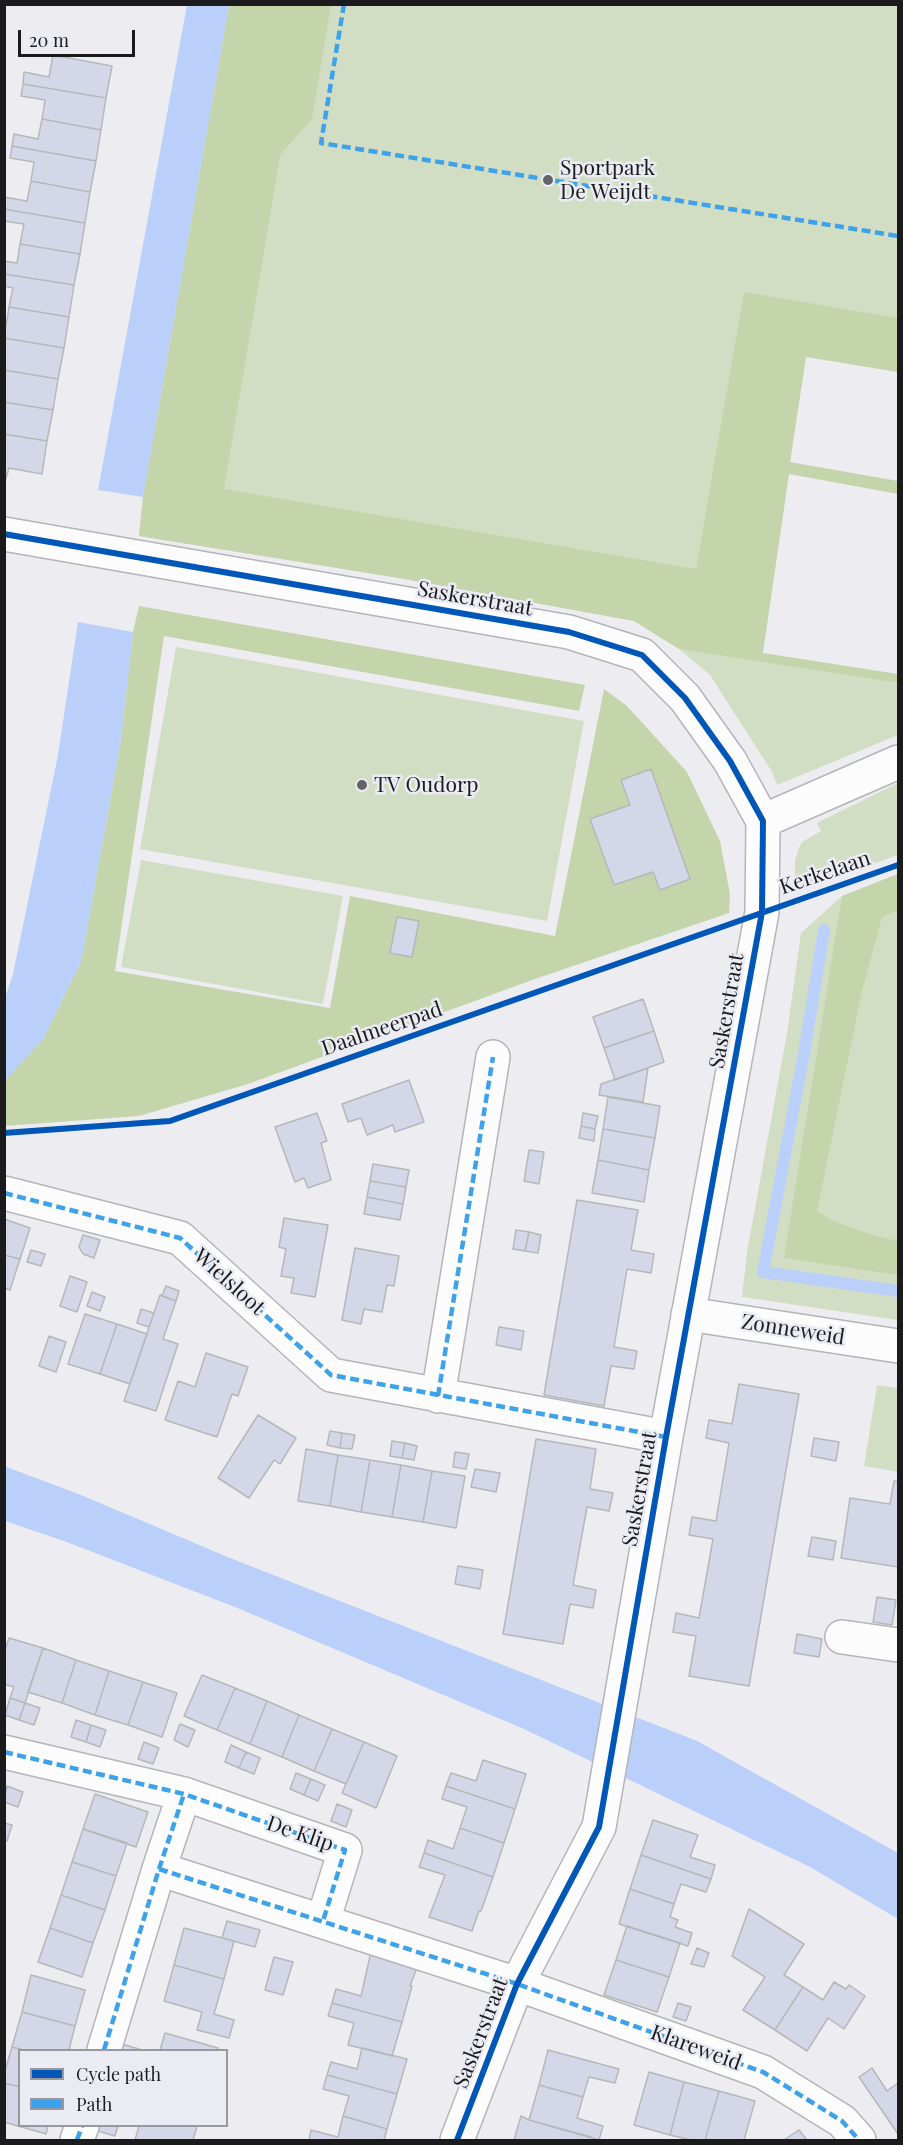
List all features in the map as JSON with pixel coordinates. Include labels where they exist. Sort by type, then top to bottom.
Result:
[{"type":"street","name":"Saskerstraat","points":[[4,534],[569,632],[642,655],[685,698],[730,760],[763,822],[762,912],[666,1437],[599,1827],[517,1984],[457,2140]]},
{"type":"street","points":[[763,822],[898,762]]},
{"type":"street","points":[[438,1396],[493,1057]]},
{"type":"street","name":"Wielsloot","points":[[4,1193],[180,1238],[331,1375],[666,1437]]},
{"type":"street","name":"Zonneweid","points":[[688,1314],[898,1346]]},
{"type":"street","points":[[842,1637],[898,1645]]},
{"type":"street","name":"De Klip","points":[[4,1752],[184,1794],[345,1850],[323,1921]]},
{"type":"street","points":[[104,2049],[184,1794]]},
{"type":"street","points":[[159,1869],[517,1984]]},
{"type":"street","name":"Klareweid","points":[[517,1984],[763,2072],[842,2121],[859,2140]]},
{"type":"green space","name":"Sportpark De Weijdt","points":[[229,5],[898,5],[898,372],[806,356],[760,661],[898,683],[898,735],[777,785],[772,772],[710,675],[679,649],[634,621],[399,578],[139,536],[143,497]]},
{"type":"green space","points":[[229,5],[331,5],[312,119],[280,155],[224,489],[696,569],[744,292],[898,318],[898,372],[806,357],[790,462],[898,481],[898,494],[789,474],[763,653],[898,674],[898,683],[679,649],[634,621],[399,578],[139,536],[143,497]]},
{"type":"green space","points":[[139,606],[585,685],[579,711],[164,636],[115,971],[330,1008],[350,896],[555,936],[604,689],[627,706],[687,772],[720,841],[730,894],[729,913],[535,979],[248,1084],[139,1116],[5,1126],[4,1081],[43,1039],[81,962],[121,739],[133,632]]},
{"type":"green space","name":"TV Oudorp","points":[[176,647],[584,721],[547,921],[140,849]]},
{"type":"green space","points":[[898,783],[898,855],[808,886],[795,880],[795,860],[799,848],[802,842],[821,831],[817,823]]},
{"type":"green space","points":[[141,860],[343,896],[323,1004],[121,967]]},
{"type":"green space","points":[[898,874],[898,1320],[742,1297],[747,1252],[787,1033],[801,933],[842,896]]},
{"type":"green space","points":[[898,874],[898,910],[882,917],[862,991],[817,1211],[833,1221],[872,1235],[898,1241],[898,1275],[784,1258],[842,896]]},
{"type":"green space","points":[[877,1385],[898,1388],[898,1472],[864,1466]]},
{"type":"water","points":[[187,5],[229,5],[143,497],[98,490]]},
{"type":"water","points":[[78,622],[133,632],[121,739],[81,962],[43,1039],[5,1081],[5,998],[13,974],[58,755]]},
{"type":"water","points":[[4,1466],[81,1495],[230,1558],[697,1741],[898,1853],[898,1919],[810,1867],[524,1729],[235,1607],[64,1541],[5,1521]]},
{"type":"building","points":[[53,55],[112,66],[106,98],[23,84],[24,72],[49,77]]},
{"type":"building","points":[[23,84],[106,98],[101,130],[42,119],[45,100],[21,96]]},
{"type":"building","points":[[42,119],[101,130],[96,161],[12,146],[14,134],[38,139]]},
{"type":"building","points":[[12,146],[96,161],[90,192],[31,181],[34,162],[10,158]]},
{"type":"building","points":[[31,181],[90,192],[85,223],[4,209],[4,197],[27,201]]},
{"type":"building","points":[[4,209],[85,223],[80,254],[20,244],[24,224],[4,221]]},
{"type":"building","points":[[20,244],[80,254],[74,285],[4,274],[4,261],[17,263]]},
{"type":"building","points":[[4,274],[74,285],[69,317],[9,307],[13,288],[4,286]]},
{"type":"building","points":[[9,307],[69,317],[64,348],[4,338],[4,326],[6,326]]},
{"type":"building","points":[[4,338],[64,348],[58,379],[4,370]]},
{"type":"building","points":[[4,370],[58,379],[53,410],[4,402]]},
{"type":"building","points":[[4,402],[53,410],[47,441],[4,434]]},
{"type":"building","points":[[4,434],[47,441],[42,474],[9,468],[4,485]]},
{"type":"building","points":[[651,769],[690,879],[660,890],[653,872],[614,885],[590,819],[630,805],[621,780]]},
{"type":"building","points":[[397,917],[419,921],[412,957],[390,953]]},
{"type":"building","points":[[643,999],[654,1031],[604,1048],[593,1017]]},
{"type":"building","points":[[654,1031],[664,1062],[615,1080],[604,1048]]},
{"type":"building","points":[[648,1068],[643,1102],[599,1095],[601,1084]]},
{"type":"building","points":[[409,1080],[424,1122],[395,1132],[393,1125],[367,1135],[361,1118],[348,1122],[342,1104]]},
{"type":"building","points":[[608,1097],[660,1106],[655,1138],[603,1129]]},
{"type":"building","points":[[317,1113],[327,1141],[321,1143],[331,1180],[308,1188],[304,1178],[295,1182],[275,1127]]},
{"type":"building","points":[[583,1113],[598,1116],[595,1129],[581,1126]]},
{"type":"building","points":[[581,1126],[595,1129],[594,1141],[579,1138]]},
{"type":"building","points":[[603,1129],[655,1138],[649,1170],[598,1160]]},
{"type":"building","points":[[529,1150],[544,1152],[539,1184],[524,1181]]},
{"type":"building","points":[[598,1160],[649,1170],[644,1202],[592,1193]]},
{"type":"building","points":[[373,1164],[409,1170],[406,1187],[370,1181]]},
{"type":"building","points":[[370,1181],[406,1187],[403,1204],[367,1197]]},
{"type":"building","points":[[367,1197],[403,1204],[400,1220],[364,1214]]},
{"type":"building","points":[[577,1200],[638,1210],[631,1250],[654,1254],[651,1273],[627,1269],[614,1347],[637,1351],[634,1369],[611,1366],[604,1406],[544,1395]]},
{"type":"building","points":[[284,1218],[328,1225],[315,1297],[291,1293],[294,1278],[281,1276],[286,1249],[279,1247]]},
{"type":"building","points":[[4,1219],[30,1228],[20,1259],[4,1255]]},
{"type":"building","points":[[516,1230],[529,1232],[525,1251],[513,1249]]},
{"type":"building","points":[[529,1232],[541,1235],[538,1253],[525,1251]]},
{"type":"building","points":[[83,1235],[100,1240],[94,1258],[83,1254],[79,1247]]},
{"type":"building","points":[[355,1248],[399,1256],[394,1286],[387,1285],[382,1312],[364,1309],[361,1324],[342,1320]]},
{"type":"building","points":[[31,1250],[45,1254],[41,1266],[27,1262]]},
{"type":"building","points":[[4,1255],[20,1259],[10,1290],[4,1288]]},
{"type":"building","points":[[70,1276],[87,1282],[77,1312],[60,1306]]},
{"type":"building","points":[[166,1286],[179,1291],[176,1301],[162,1296]]},
{"type":"building","points":[[92,1292],[105,1297],[100,1311],[87,1306]]},
{"type":"building","points":[[160,1295],[176,1301],[163,1339],[178,1344],[156,1411],[124,1401]]},
{"type":"building","points":[[141,1309],[154,1313],[149,1327],[137,1323]]},
{"type":"building","points":[[85,1314],[117,1324],[100,1374],[68,1364]]},
{"type":"building","points":[[117,1324],[147,1334],[130,1384],[100,1374]]},
{"type":"building","points":[[499,1327],[524,1331],[521,1350],[496,1345]]},
{"type":"building","points":[[49,1336],[66,1342],[56,1372],[39,1366]]},
{"type":"building","points":[[206,1353],[248,1367],[238,1396],[232,1394],[217,1437],[165,1420],[178,1381],[195,1387]]},
{"type":"building","points":[[739,1384],[799,1394],[749,1686],[689,1676],[696,1636],[673,1632],[676,1613],[699,1618],[713,1539],[689,1535],[692,1517],[716,1521],[729,1443],[706,1438],[709,1420],[732,1424]]},
{"type":"building","points":[[258,1415],[296,1438],[280,1464],[274,1460],[249,1498],[218,1478]]},
{"type":"building","points":[[330,1431],[342,1433],[340,1448],[327,1445]]},
{"type":"building","points":[[342,1433],[355,1435],[352,1449],[340,1448]]},
{"type":"building","points":[[814,1438],[839,1442],[836,1461],[811,1456]]},
{"type":"building","points":[[536,1439],[596,1449],[590,1489],[613,1493],[609,1511],[587,1507],[573,1585],[596,1590],[593,1608],[570,1604],[563,1644],[503,1634]]},
{"type":"building","points":[[392,1441],[405,1443],[402,1458],[390,1456]]},
{"type":"building","points":[[405,1443],[417,1446],[414,1460],[402,1458]]},
{"type":"building","points":[[306,1449],[338,1455],[330,1506],[298,1501]]},
{"type":"building","points":[[455,1452],[469,1454],[466,1469],[453,1467]]},
{"type":"building","points":[[338,1455],[370,1460],[361,1512],[330,1506]]},
{"type":"building","points":[[370,1460],[401,1465],[392,1517],[361,1512]]},
{"type":"building","points":[[401,1465],[432,1471],[423,1522],[392,1517]]},
{"type":"building","points":[[475,1469],[500,1473],[496,1492],[471,1487]]},
{"type":"building","points":[[432,1471],[465,1476],[456,1528],[423,1522]]},
{"type":"building","points":[[894,1481],[898,1481],[898,1567],[841,1558],[850,1498],[890,1504]]},
{"type":"building","points":[[812,1537],[836,1541],[833,1560],[808,1556]]},
{"type":"building","points":[[458,1566],[483,1570],[480,1589],[455,1584]]},
{"type":"building","points":[[877,1597],[896,1600],[892,1625],[873,1622]]},
{"type":"building","points":[[797,1634],[822,1639],[819,1657],[794,1653]]},
{"type":"building","points":[[9,1638],[43,1648],[25,1703],[10,1698],[14,1687],[4,1684],[4,1653]]},
{"type":"building","points":[[43,1648],[76,1660],[62,1703],[28,1692]]},
{"type":"building","points":[[76,1660],[109,1671],[95,1715],[62,1703]]},
{"type":"building","points":[[109,1671],[143,1682],[128,1725],[95,1715]]},
{"type":"building","points":[[202,1675],[235,1688],[217,1730],[184,1716]]},
{"type":"building","points":[[143,1682],[177,1693],[162,1737],[128,1725]]},
{"type":"building","points":[[235,1688],[267,1701],[250,1744],[217,1730]]},
{"type":"building","points":[[10,1698],[25,1703],[19,1720],[5,1715]]},
{"type":"building","points":[[267,1701],[299,1715],[282,1757],[250,1744]]},
{"type":"building","points":[[25,1703],[40,1708],[34,1725],[19,1720]]},
{"type":"building","points":[[299,1715],[332,1729],[314,1771],[282,1757]]},
{"type":"building","points":[[76,1720],[91,1725],[86,1742],[71,1737]]},
{"type":"building","points":[[180,1724],[195,1730],[188,1747],[174,1740]]},
{"type":"building","points":[[91,1725],[106,1730],[100,1747],[86,1742]]},
{"type":"building","points":[[332,1729],[364,1742],[346,1784],[314,1771]]},
{"type":"building","points":[[144,1742],[159,1748],[153,1764],[138,1759]]},
{"type":"building","points":[[364,1742],[397,1756],[376,1808],[342,1793]]},
{"type":"building","points":[[231,1745],[246,1752],[239,1768],[225,1762]]},
{"type":"building","points":[[246,1752],[260,1758],[254,1774],[239,1768]]},
{"type":"building","points":[[483,1760],[526,1774],[515,1809],[446,1786],[451,1773],[476,1781]]},
{"type":"building","points":[[296,1773],[311,1779],[304,1795],[290,1789]]},
{"type":"building","points":[[311,1779],[325,1785],[318,1801],[304,1795]]},
{"type":"building","points":[[7,1786],[23,1792],[18,1807],[4,1802]]},
{"type":"building","points":[[446,1786],[515,1809],[504,1843],[460,1828],[467,1807],[442,1799]]},
{"type":"building","points":[[95,1794],[148,1812],[136,1847],[83,1829]]},
{"type":"building","points":[[337,1804],[352,1810],[346,1827],[331,1821]]},
{"type":"building","points":[[653,1820],[698,1835],[690,1857],[715,1865],[711,1879],[641,1855]]},
{"type":"building","points":[[4,1823],[12,1825],[7,1841],[4,1840]]},
{"type":"building","points":[[460,1828],[504,1843],[493,1877],[424,1853],[428,1840],[453,1849]]},
{"type":"building","points":[[83,1829],[127,1843],[116,1876],[72,1862]]},
{"type":"building","points":[[424,1853],[493,1877],[472,1931],[429,1917],[445,1875],[419,1867]]},
{"type":"building","points":[[641,1855],[711,1879],[706,1892],[681,1884],[674,1904],[630,1889]]},
{"type":"building","points":[[72,1862],[116,1876],[105,1910],[61,1895]]},
{"type":"building","points":[[630,1889],[674,1904],[670,1917],[678,1920],[675,1927],[692,1933],[688,1946],[619,1924]]},
{"type":"building","points":[[61,1895],[105,1910],[93,1943],[50,1928]]},
{"type":"building","points":[[749,1909],[804,1944],[784,1975],[803,1987],[775,2030],[743,2010],[765,1977],[732,1956]]},
{"type":"building","points":[[227,1921],[260,1930],[255,1947],[222,1938]]},
{"type":"building","points":[[627,1926],[680,1943],[669,1977],[616,1960]]},
{"type":"building","points":[[50,1928],[93,1943],[82,1977],[38,1962]]},
{"type":"building","points":[[184,1928],[234,1941],[224,1979],[174,1965]]},
{"type":"building","points":[[697,1948],[709,1953],[704,1967],[691,1964]]},
{"type":"building","points":[[371,1952],[418,1965],[410,1986],[412,1986],[402,2022],[332,2003],[336,1989],[361,1996]]},
{"type":"building","points":[[274,1957],[293,1962],[283,1995],[265,1990]]},
{"type":"building","points":[[616,1960],[669,1977],[657,2012],[604,1995]]},
{"type":"building","points":[[174,1965],[224,1979],[214,2014],[234,2020],[229,2038],[197,2030],[202,2012],[164,2001]]},
{"type":"building","points":[[31,1975],[85,1990],[75,2026],[22,2012]]},
{"type":"building","points":[[834,1982],[846,1989],[849,1985],[865,1996],[844,2029],[828,2018],[807,2051],[775,2030],[803,1987],[823,2000]]},
{"type":"building","points":[[332,2003],[402,2022],[392,2056],[348,2045],[354,2023],[328,2016]]},
{"type":"building","points":[[678,2003],[691,2007],[686,2021],[673,2017]]},
{"type":"building","points":[[22,2012],[75,2026],[69,2049],[12,2047]]},
{"type":"building","points":[[165,2033],[218,2048],[218,2049],[160,2049]]},
{"type":"building","points":[[122,2044],[139,2049],[121,2049]]},
{"type":"building","points":[[12,2047],[20,2049],[18,2049],[18,2086],[4,2083],[4,2074]]},
{"type":"building","points":[[362,2048],[407,2059],[397,2094],[327,2075],[331,2062],[357,2069]]},
{"type":"building","points":[[548,2050],[619,2069],[615,2083],[589,2077],[583,2097],[539,2085]]},
{"type":"building","points":[[872,2068],[887,2091],[898,2083],[898,2134],[859,2077]]},
{"type":"building","points":[[649,2072],[684,2082],[670,2135],[634,2125]]},
{"type":"building","points":[[327,2075],[397,2094],[387,2129],[343,2116],[349,2096],[323,2089]]},
{"type":"building","points":[[684,2082],[719,2091],[705,2140],[691,2140],[670,2135]]},
{"type":"building","points":[[4,2083],[18,2086],[18,2126],[4,2122]]},
{"type":"building","points":[[539,2085],[583,2097],[577,2118],[603,2126],[599,2140],[529,2120]]},
{"type":"building","points":[[719,2091],[755,2101],[744,2140],[705,2140]]},
{"type":"building","points":[[343,2116],[387,2129],[384,2140],[309,2140],[311,2130],[338,2137]]},
{"type":"building","points":[[521,2116],[591,2137],[590,2140],[514,2140]]},
{"type":"building","points":[[22,2127],[48,2127],[46,2134]]},
{"type":"building","points":[[100,2127],[118,2127],[115,2136],[98,2131]]},
{"type":"building","points":[[139,2127],[197,2127],[193,2140],[135,2140]]},
{"type":"building","points":[[799,2130],[807,2140],[784,2140]]},
{"type":"waterway","points":[[824,930],[804,1053],[763,1272],[898,1291]]},
{"type":"marked path","points":[[344,4],[321,143],[898,236]]},
{"type":"marked path","points":[[438,1396],[493,1057]]},
{"type":"marked path","points":[[4,1193],[180,1238],[331,1375],[666,1437]]},
{"type":"marked path","points":[[4,1752],[184,1794],[345,1850],[323,1921]]},
{"type":"marked path","points":[[104,2049],[184,1794]]},
{"type":"marked path","points":[[159,1869],[517,1984],[763,2072],[842,2121],[859,2140]]},
{"type":"marked path","points":[[77,2140],[82,2127]]},
{"type":"cycle path","points":[[4,534],[569,632],[642,655],[685,698],[730,761],[763,821],[762,912],[666,1437],[599,1827],[517,1984],[457,2140]]},
{"type":"cycle path","name":"Kerkelaan","points":[[4,1133],[170,1121],[898,865]]},
{"type":"place","name":"Sportpark De Weijdt","points":[[548,180]]},
{"type":"place","name":"TV Oudorp","points":[[362,785]]}]
